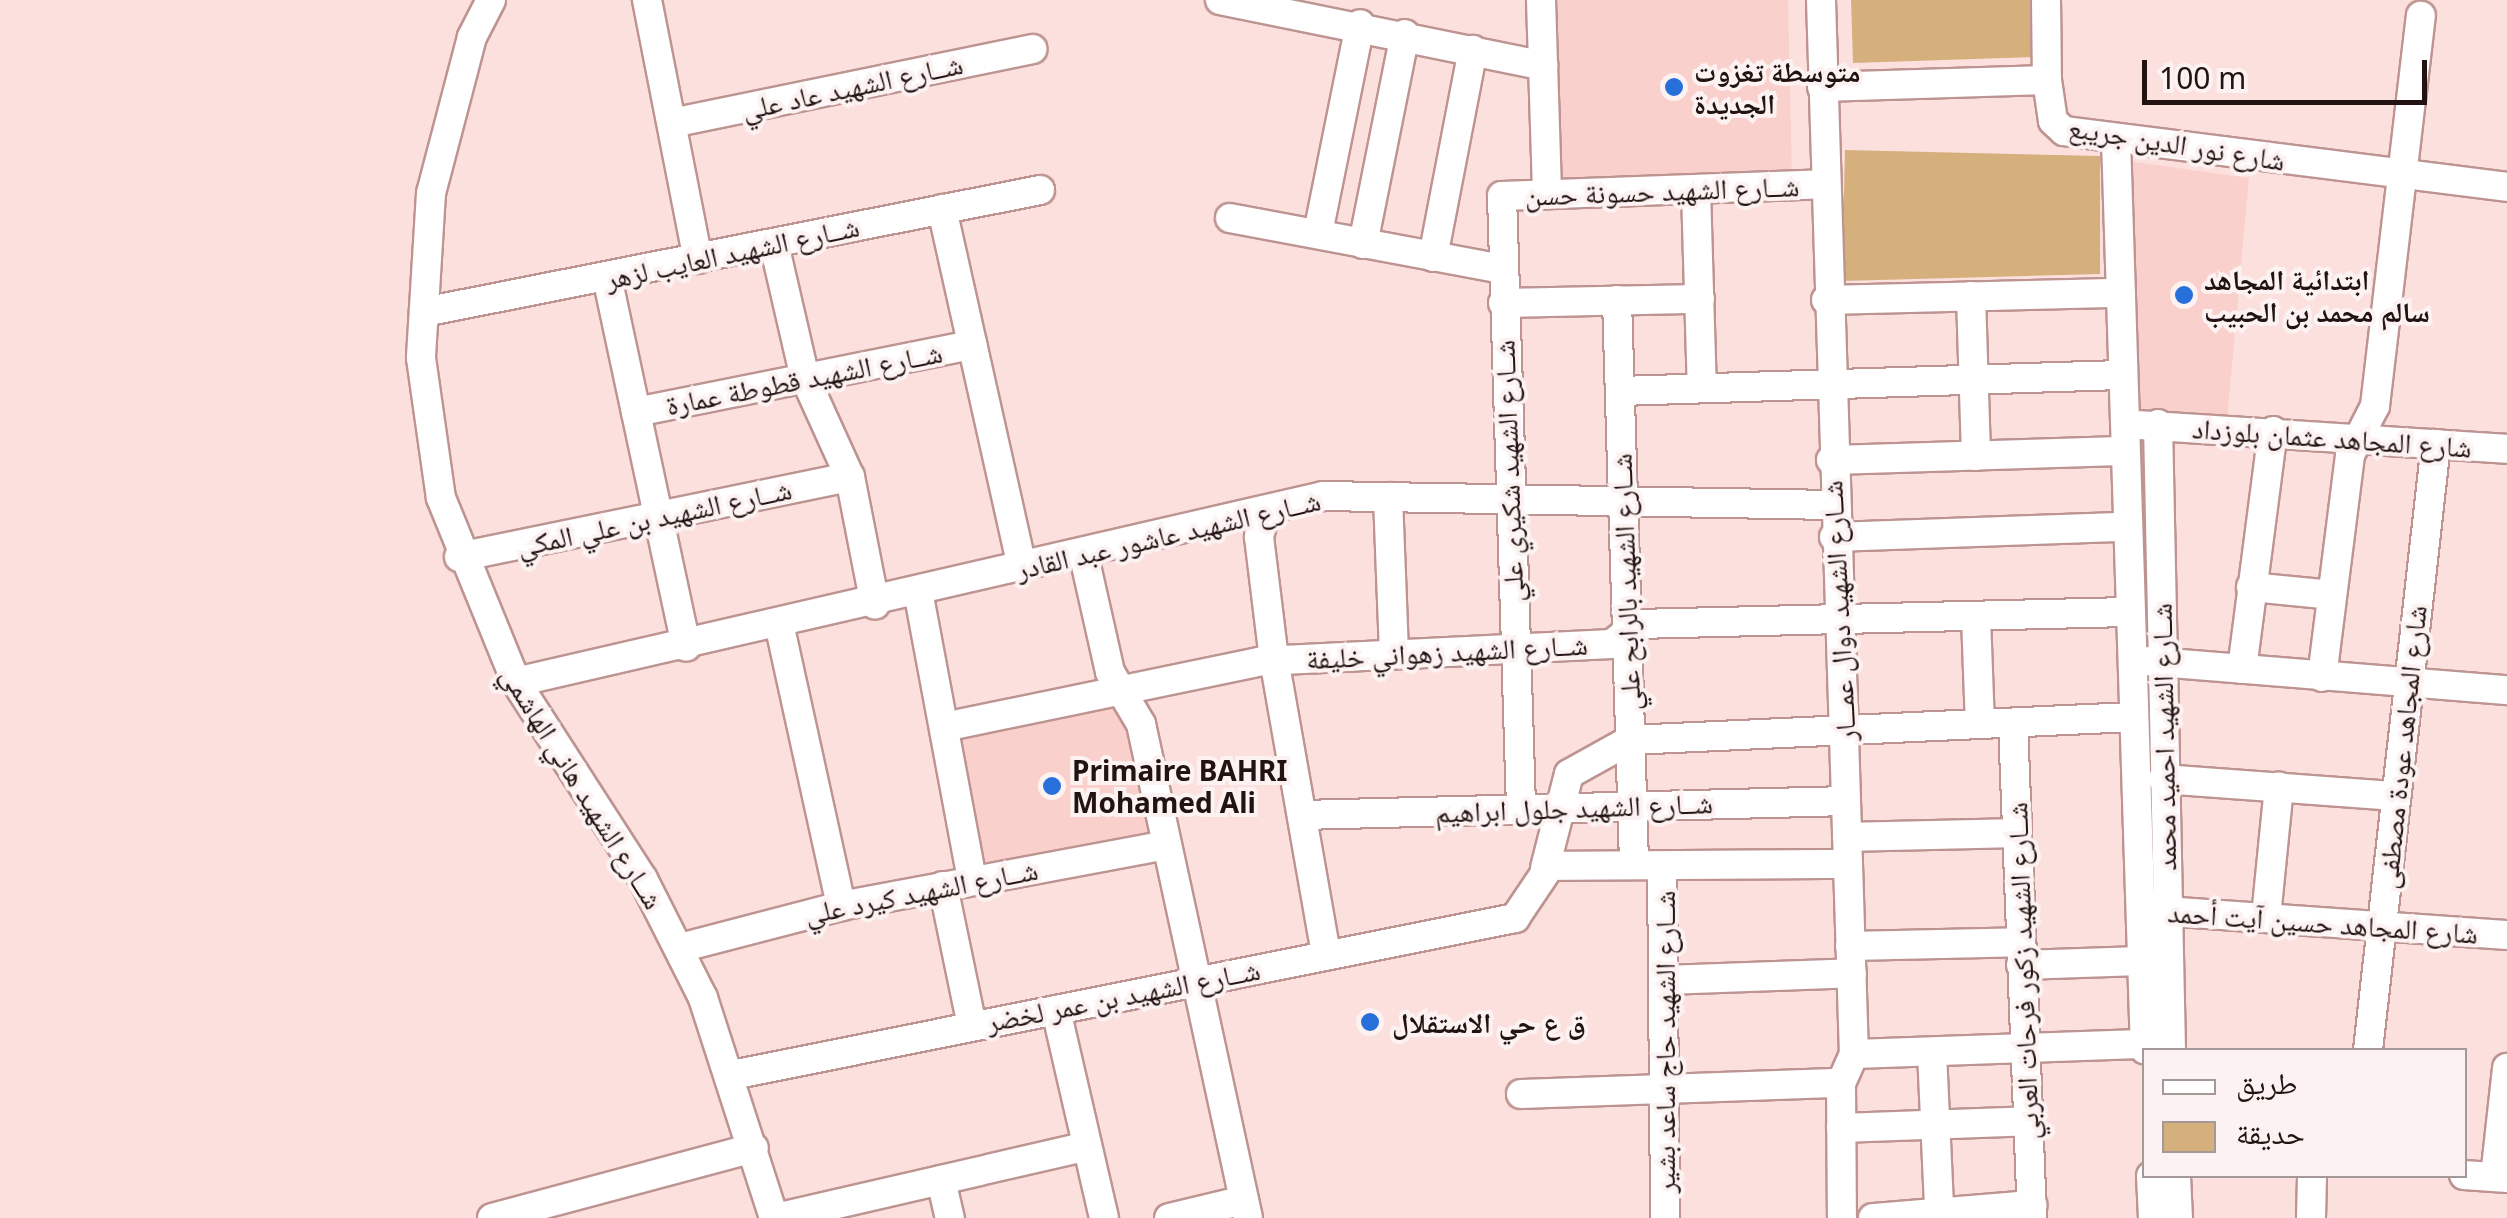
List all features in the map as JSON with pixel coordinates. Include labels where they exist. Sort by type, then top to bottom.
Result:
[{"type":"street","name":"شــارع الشهيد هاني الهاشمي","points":[[491,0],[472,37],[432,193],[424,312],[430,443],[458,557],[516,682],[680,948],[732,1074],[775,1218]]},
{"type":"street","points":[[648,0],[698,260]]},
{"type":"street","points":[[1220,0],[1333,8],[1360,24],[1543,66]]},
{"type":"street","points":[[1541,0],[1547,194]]},
{"type":"street","name":"شــارع الشهيد دوال عمـــار","points":[[1822,0],[1828,384],[1854,1054],[1841,1083],[1842,1218]]},
{"type":"street","points":[[2046,0],[2047,80]]},
{"type":"street","points":[[2322,677],[2350,455],[2375,406],[2422,16]]},
{"type":"street","points":[[1318,234],[1360,24]]},
{"type":"street","points":[[1363,244],[1405,34]]},
{"type":"street","name":"شــارع الشهيد عاد علي","points":[[672,123],[1032,49]]},
{"type":"street","points":[[1433,257],[1473,50]]},
{"type":"street","name":"شارع نور الدين جريبع","points":[[1822,87],[2047,80],[2060,128],[2507,187]]},
{"type":"street","name":"شــارع الشهيد احميد محمد","points":[[2116,138],[2132,717],[2152,910],[2158,1047]]},
{"type":"street","name":"شــارع الشهيد حسونة حسن","points":[[1502,196],[1822,184]]},
{"type":"street","name":"شــارع الشهيد العايب لزهر","points":[[424,312],[1040,190]]},
{"type":"street","points":[[1696,190],[1702,388]]},
{"type":"street","name":"شــارع الشهيد شكيري علي","points":[[1502,196],[1506,499],[1521,807]]},
{"type":"street","points":[[942,209],[1022,566]]},
{"type":"street","points":[[1230,218],[1502,269]]},
{"type":"street","points":[[774,244],[805,378],[850,477],[875,606]]},
{"type":"street","points":[[608,277],[686,647]]},
{"type":"street","points":[[1826,300],[2121,293]]},
{"type":"street","points":[[1971,296],[1976,456]]},
{"type":"street","points":[[1502,302],[1700,299]]},
{"type":"street","name":"شــارع الشهيد بالرابح علي","points":[[1618,300],[1631,804],[1648,864]]},
{"type":"street","name":"شــارع الشهيد قطوطة عمارة","points":[[636,412],[972,345]]},
{"type":"street","points":[[1620,391],[2122,374]]},
{"type":"street","name":"شــارع الشهيد احميد محمد","points":[[2158,424],[2163,779],[2152,910],[2141,961],[2158,1047]]},
{"type":"street","name":"شارع المجاهد عثمان بلوزداد","points":[[1831,460],[1976,456],[2123,439],[2158,424],[2507,449]]},
{"type":"street","points":[[2242,669],[2273,431]]},
{"type":"street","name":"شارع المجاهد عودة مصطفى","points":[[2368,1048],[2436,444]]},
{"type":"street","name":"شــارع الشهيد بن علي المكي","points":[[458,557],[850,477]]},
{"type":"street","name":"شــارع الشهيد عاشور عبد القادر","points":[[516,682],[780,628],[875,606],[918,591],[1323,496],[1832,504]]},
{"type":"street","points":[[1388,497],[1394,654]]},
{"type":"street","points":[[1266,512],[1260,536],[1274,659],[1326,955]]},
{"type":"street","points":[[1834,537],[2125,527]]},
{"type":"street","points":[[1083,552],[1121,690],[1141,724],[1246,1209],[1169,1218]]},
{"type":"street","points":[[2251,587],[2332,595]]},
{"type":"street","points":[[918,591],[972,880]]},
{"type":"street","name":"شــارع الشهيد زهواني خليفة","points":[[944,727],[1274,659],[1514,648],[1625,637],[1637,624],[2129,612]]},
{"type":"street","points":[[1976,616],[1980,724]]},
{"type":"street","points":[[780,628],[841,906]]},
{"type":"street","points":[[2131,660],[2507,690]]},
{"type":"street","points":[[2017,832],[1848,850],[1545,868],[1569,774],[1630,740],[2132,717]]},
{"type":"street","name":"شــارع الشهيد زكور فرحات العربي","points":[[2014,724],[2032,1212]]},
{"type":"street","points":[[2163,779],[2394,796]]},
{"type":"street","points":[[2266,917],[2279,787]]},
{"type":"street","name":"شــارع الشهيد جلول ابراهيم","points":[[1302,815],[1846,801]]},
{"type":"street","name":"شــارع الشهيد كيرد علي","points":[[680,948],[841,906],[1166,844]]},
{"type":"street","name":"شــارع الشهيد حاج ساعد بشير","points":[[1648,864],[1665,980],[1665,1218]]},
{"type":"street","name":"شــارع الشهيد بن عمر لخضر","points":[[732,1074],[1515,918],[1528,910],[1545,868]]},
{"type":"street","points":[[943,886],[972,1026]]},
{"type":"street","name":"شارع المجاهد حسين آيت أحمد","points":[[2152,910],[2507,935]]},
{"type":"street","points":[[1665,980],[1851,959],[2021,954],[2141,961]]},
{"type":"street","points":[[1056,1010],[1104,1218]]},
{"type":"street","points":[[1854,1054],[2158,1047]]},
{"type":"street","points":[[1932,1052],[1939,1209]]},
{"type":"street","points":[[2467,1175],[2501,1178],[2507,1068]]},
{"type":"street","points":[[1521,1094],[1841,1083]]},
{"type":"street","points":[[1842,1128],[2028,1122]]},
{"type":"street","points":[[775,1218],[1087,1146]]},
{"type":"street","points":[[492,1218],[754,1148]]},
{"type":"street","points":[[2152,1178],[2154,1218]]},
{"type":"street","points":[[2176,1178],[2178,1218]]},
{"type":"street","points":[[2311,1218],[2312,1178]]},
{"type":"street","points":[[941,1180],[950,1218]]},
{"type":"street","points":[[1873,1218],[1939,1209],[2032,1212]]},
{"type":"shaded area","name":"متوسطة تغزوت الجديدة","points":[[1555,0],[1788,0],[1792,174],[1559,182]]},
{"type":"shaded area","name":"ابتدائية المجاهد سالم محمد بن الحبيب","points":[[2128,161],[2249,178],[2227,421],[2129,412]]},
{"type":"shaded area","name":"Primaire BAHRI Mohamed Ali","points":[[1122,705],[1148,835],[983,868],[957,737]]},
{"type":"green space","points":[[1851,0],[2033,0],[2035,57],[1853,63]]},
{"type":"green space","points":[[1845,150],[2100,156],[2100,274],[1842,281]]},
{"type":"place","name":"متوسطة تغزوت الجديدة","points":[[1674,87]]},
{"type":"place","name":"ابتدائية المجاهد سالم محمد بن الحبيب","points":[[2184,295]]},
{"type":"place","name":"Primaire BAHRI Mohamed Ali","points":[[1052,786]]},
{"type":"place","name":"ق ع حي الاستقلال","points":[[1370,1022]]}]
